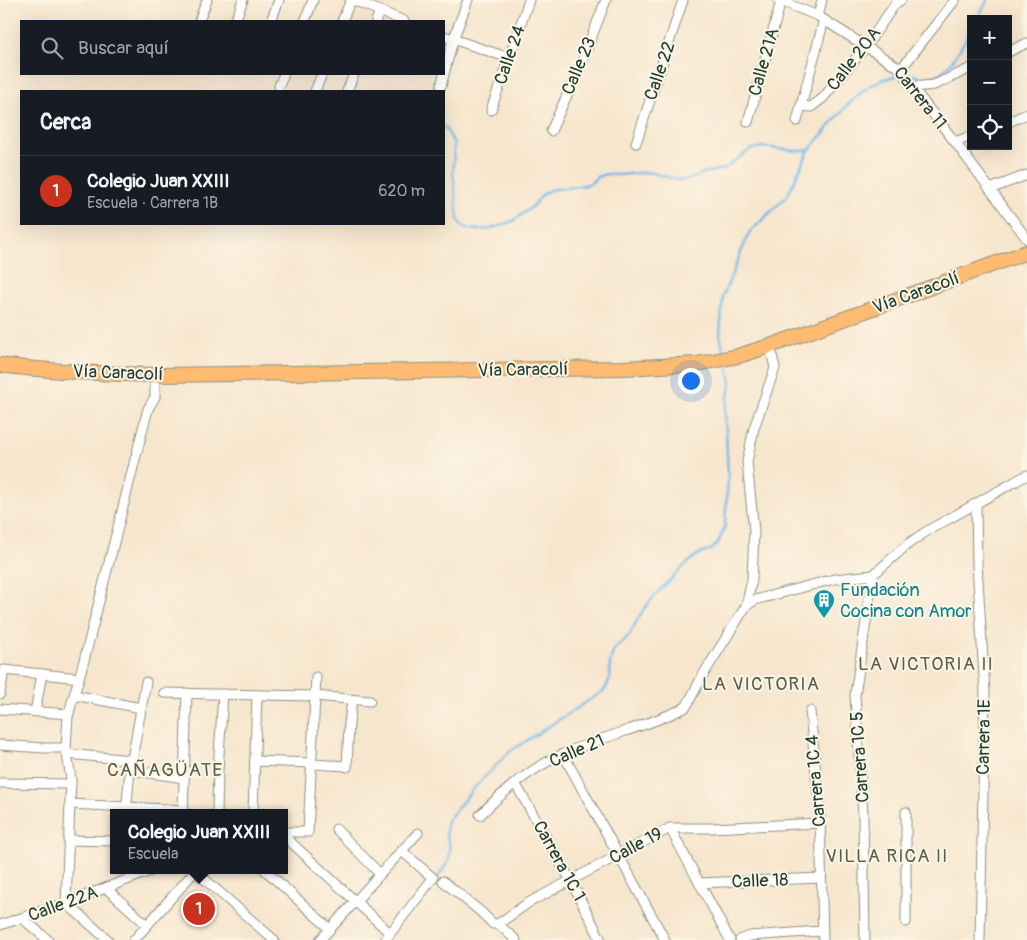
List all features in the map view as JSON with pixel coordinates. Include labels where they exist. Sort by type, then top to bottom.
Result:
[{"type":"main road","name":"Vía Caracolí","points":[[1,369],[155,375],[623,368],[697,364],[726,359],[770,346],[1027,252]]},
{"type":"street","points":[[199,20],[207,0]]},
{"type":"street","points":[[235,20],[243,0]]},
{"type":"street","points":[[271,20],[279,0]]},
{"type":"street","points":[[305,20],[314,0]]},
{"type":"street","points":[[342,20],[352,0],[402,20]]},
{"type":"street","points":[[445,73],[453,40],[468,0]]},
{"type":"street","name":"Calle 24","points":[[491,110],[529,0]]},
{"type":"street","name":"Calle 23","points":[[551,131],[581,64],[606,0]]},
{"type":"street","name":"Calle 22","points":[[636,142],[684,0]]},
{"type":"street","points":[[797,121],[821,18],[822,0]]},
{"type":"street","name":"Calle 20A","points":[[801,106],[811,107],[823,98],[866,46],[895,4],[901,0]]},
{"type":"street","points":[[902,72],[955,0]]},
{"type":"street","name":"Carrera 11","points":[[779,1],[821,18],[866,46],[902,72],[912,88],[1027,238]]},
{"type":"street","name":"Calle 21A","points":[[748,122],[779,1]]},
{"type":"street","points":[[376,20],[380,11]]},
{"type":"street","points":[[445,36],[509,58]]},
{"type":"street","points":[[1012,50],[1027,43]]},
{"type":"street","points":[[912,88],[934,85],[967,70]]},
{"type":"street","points":[[279,86],[284,75]]},
{"type":"street","points":[[316,90],[322,75]]},
{"type":"street","points":[[347,90],[354,75]]},
{"type":"street","points":[[442,86],[445,75]]},
{"type":"street","points":[[1012,120],[1027,114]]},
{"type":"street","points":[[955,142],[967,138]]},
{"type":"street","points":[[990,189],[1027,175]]},
{"type":"street","points":[[746,606],[752,580],[754,531],[747,462],[754,428],[773,379],[775,368],[770,346]]},
{"type":"street","points":[[108,940],[66,903],[71,784],[66,751],[69,714],[148,409],[154,397],[155,375]]},
{"type":"street","points":[[746,606],[755,600],[834,579],[873,575],[908,544],[949,518],[1027,476]]},
{"type":"street","name":"Carrera 1E","points":[[976,505],[977,564],[985,692],[980,940]]},
{"type":"street","name":"Carrera 1C 5","points":[[865,940],[864,814],[855,695],[873,575]]},
{"type":"street","name":"Calle 21","points":[[480,815],[506,789],[563,754],[686,708],[703,675],[746,606]]},
{"type":"street","points":[[0,694],[4,670],[79,678]]},
{"type":"street","points":[[35,712],[42,674]]},
{"type":"street","points":[[288,834],[308,832],[316,677]]},
{"type":"street","points":[[126,809],[131,765],[146,682]]},
{"type":"street","points":[[164,693],[315,696],[370,701]]},
{"type":"street","points":[[183,809],[187,693]]},
{"type":"street","points":[[74,694],[141,708]]},
{"type":"street","points":[[217,809],[223,694]]},
{"type":"street","points":[[253,809],[257,695]]},
{"type":"street","points":[[255,761],[347,767],[352,700]]},
{"type":"street","points":[[0,709],[69,714]]},
{"type":"street","name":"Carrera 1C 4","points":[[810,711],[820,823],[823,936]]},
{"type":"street","points":[[0,744],[66,751],[184,778]]},
{"type":"street","points":[[563,754],[666,940]]},
{"type":"street","points":[[0,783],[71,784]]},
{"type":"street","name":"Carrera 1C 1","points":[[515,783],[601,940]]},
{"type":"street","points":[[70,804],[117,809]]},
{"type":"street","points":[[906,812],[906,922]]},
{"type":"street","name":"Calle 19","points":[[498,924],[528,903],[670,828],[820,823]]},
{"type":"street","points":[[670,828],[730,940]]},
{"type":"street","points":[[336,829],[380,874]]},
{"type":"street","points":[[320,940],[418,833]]},
{"type":"street","points":[[288,838],[356,901],[387,936],[433,878],[402,851]]},
{"type":"street","points":[[68,840],[110,841]]},
{"type":"street","points":[[126,874],[126,880]]},
{"type":"street","name":"Calle 22A","points":[[0,925],[66,903],[142,874]]},
{"type":"street","points":[[134,940],[191,874]]},
{"type":"street","points":[[197,874],[274,940]]},
{"type":"street","points":[[269,874],[330,930]]},
{"type":"street","name":"Calle 18","points":[[699,883],[821,878]]},
{"type":"street","points":[[443,881],[493,924],[498,924],[516,940]]},
{"type":"street","points":[[106,888],[147,925]]},
{"type":"street","points":[[22,918],[48,940]]},
{"type":"street","points":[[740,940],[750,936],[823,936]]},
{"type":"waterway","points":[[979,15],[988,0]]},
{"type":"waterway","points":[[907,74],[927,78],[942,72],[954,59],[967,37]]},
{"type":"waterway","points":[[445,128],[454,143],[453,173],[458,219],[462,226],[470,229],[490,229],[513,221],[533,206],[544,193],[550,190],[585,185],[591,183],[597,177],[606,174],[620,175],[648,172],[680,180],[724,169],[751,149],[763,147],[797,151],[809,150],[848,104],[860,94],[872,85],[885,79],[899,76]]},
{"type":"waterway","points":[[724,353],[720,335],[723,296],[749,233],[787,196],[809,150]]},
{"type":"waterway","points":[[436,880],[449,860],[450,848],[446,833],[447,821],[472,790],[509,752],[605,690],[610,678],[610,662],[614,649],[628,637],[643,610],[685,565],[697,555],[711,550],[718,543],[725,526],[728,476],[725,410],[731,382],[727,363]]},
{"type":"place","name":"Fundación Cocina con Amor","points":[[824,619]]},
{"type":"place","name":"Colegio Juan XXIII","points":[[199,909]]},
{"type":"district","name":"LA VICTORIA II","points":[[926,664]]},
{"type":"district","name":"LA VICTORIA","points":[[761,684]]},
{"type":"district","name":"CAÑAGÜATE","points":[[165,770]]},
{"type":"district","name":"VILLA RICA II","points":[[887,856]]}]
